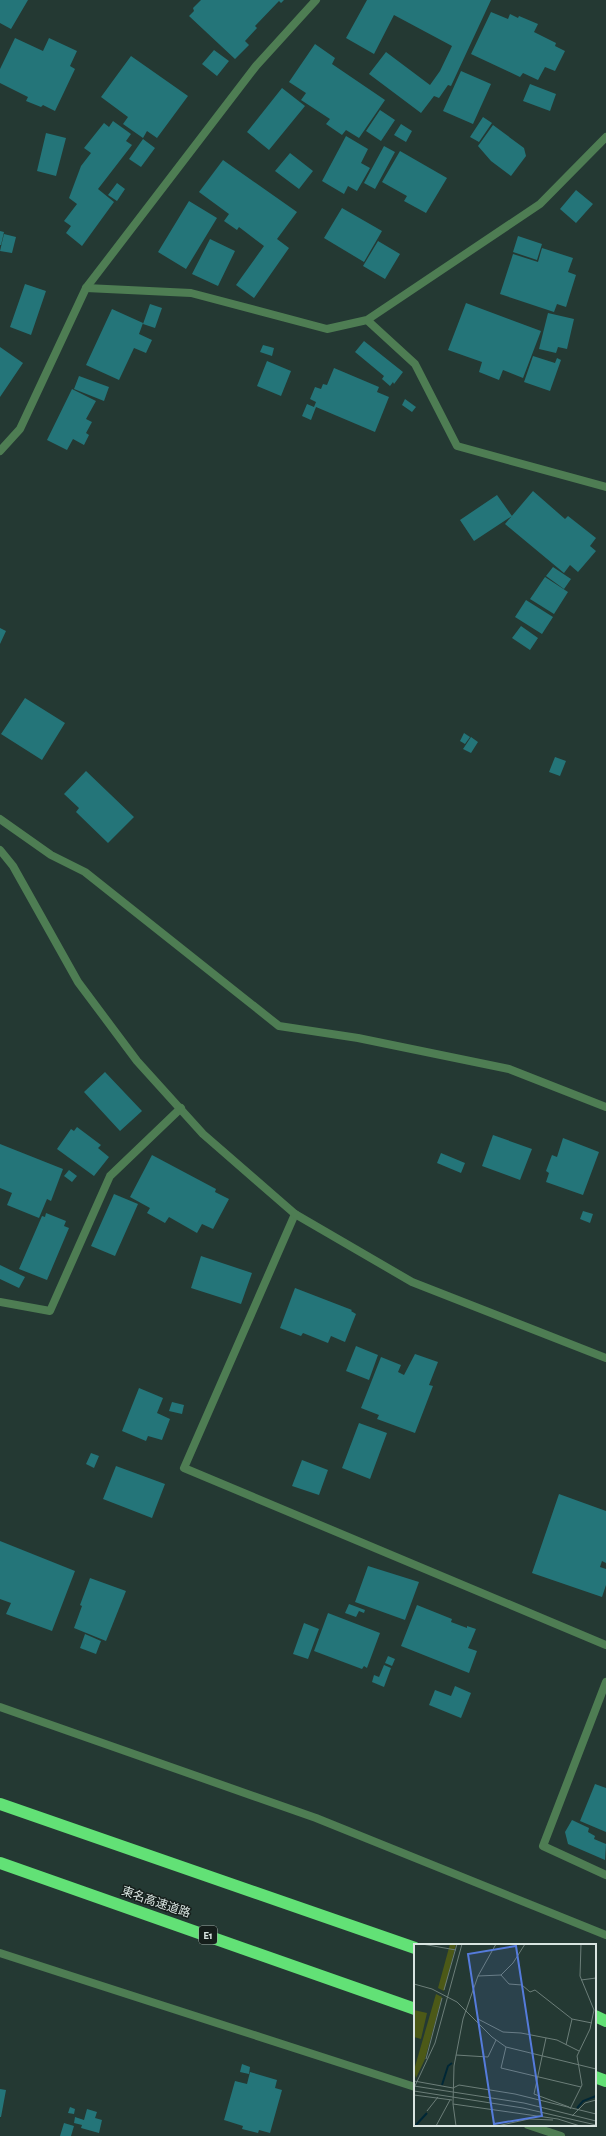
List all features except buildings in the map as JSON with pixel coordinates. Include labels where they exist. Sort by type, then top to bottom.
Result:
[{"type":"highway","points":[[0,1804],[414,1948]]},
{"type":"highway","name":"東名高速道路","points":[[0,1863],[414,2009]]},
{"type":"highway","points":[[596,2016],[606,2021]]},
{"type":"highway","points":[[596,2077],[606,2081]]},
{"type":"street","points":[[0,451],[20,429],[86,288],[256,66],[316,0]]},
{"type":"street","points":[[86,288],[191,293],[327,329],[367,320],[540,204],[606,137]]},
{"type":"street","points":[[367,320],[416,364],[457,446],[606,487]]},
{"type":"street","points":[[0,819],[51,855],[85,872],[279,1026],[358,1038],[509,1069],[606,1107]]},
{"type":"street","points":[[0,850],[13,866],[78,982],[137,1061],[203,1134],[295,1214],[412,1282],[606,1358]]},
{"type":"street","points":[[0,1302],[50,1311],[110,1176],[181,1108]]},
{"type":"street","points":[[295,1214],[184,1468],[606,1645]]},
{"type":"street","points":[[606,1682],[543,1846],[606,1874]]},
{"type":"street","points":[[0,1707],[316,1818],[606,1935]]},
{"type":"street","points":[[0,1953],[414,2087]]},
{"type":"street","points":[[531,2126],[561,2136]]}]
